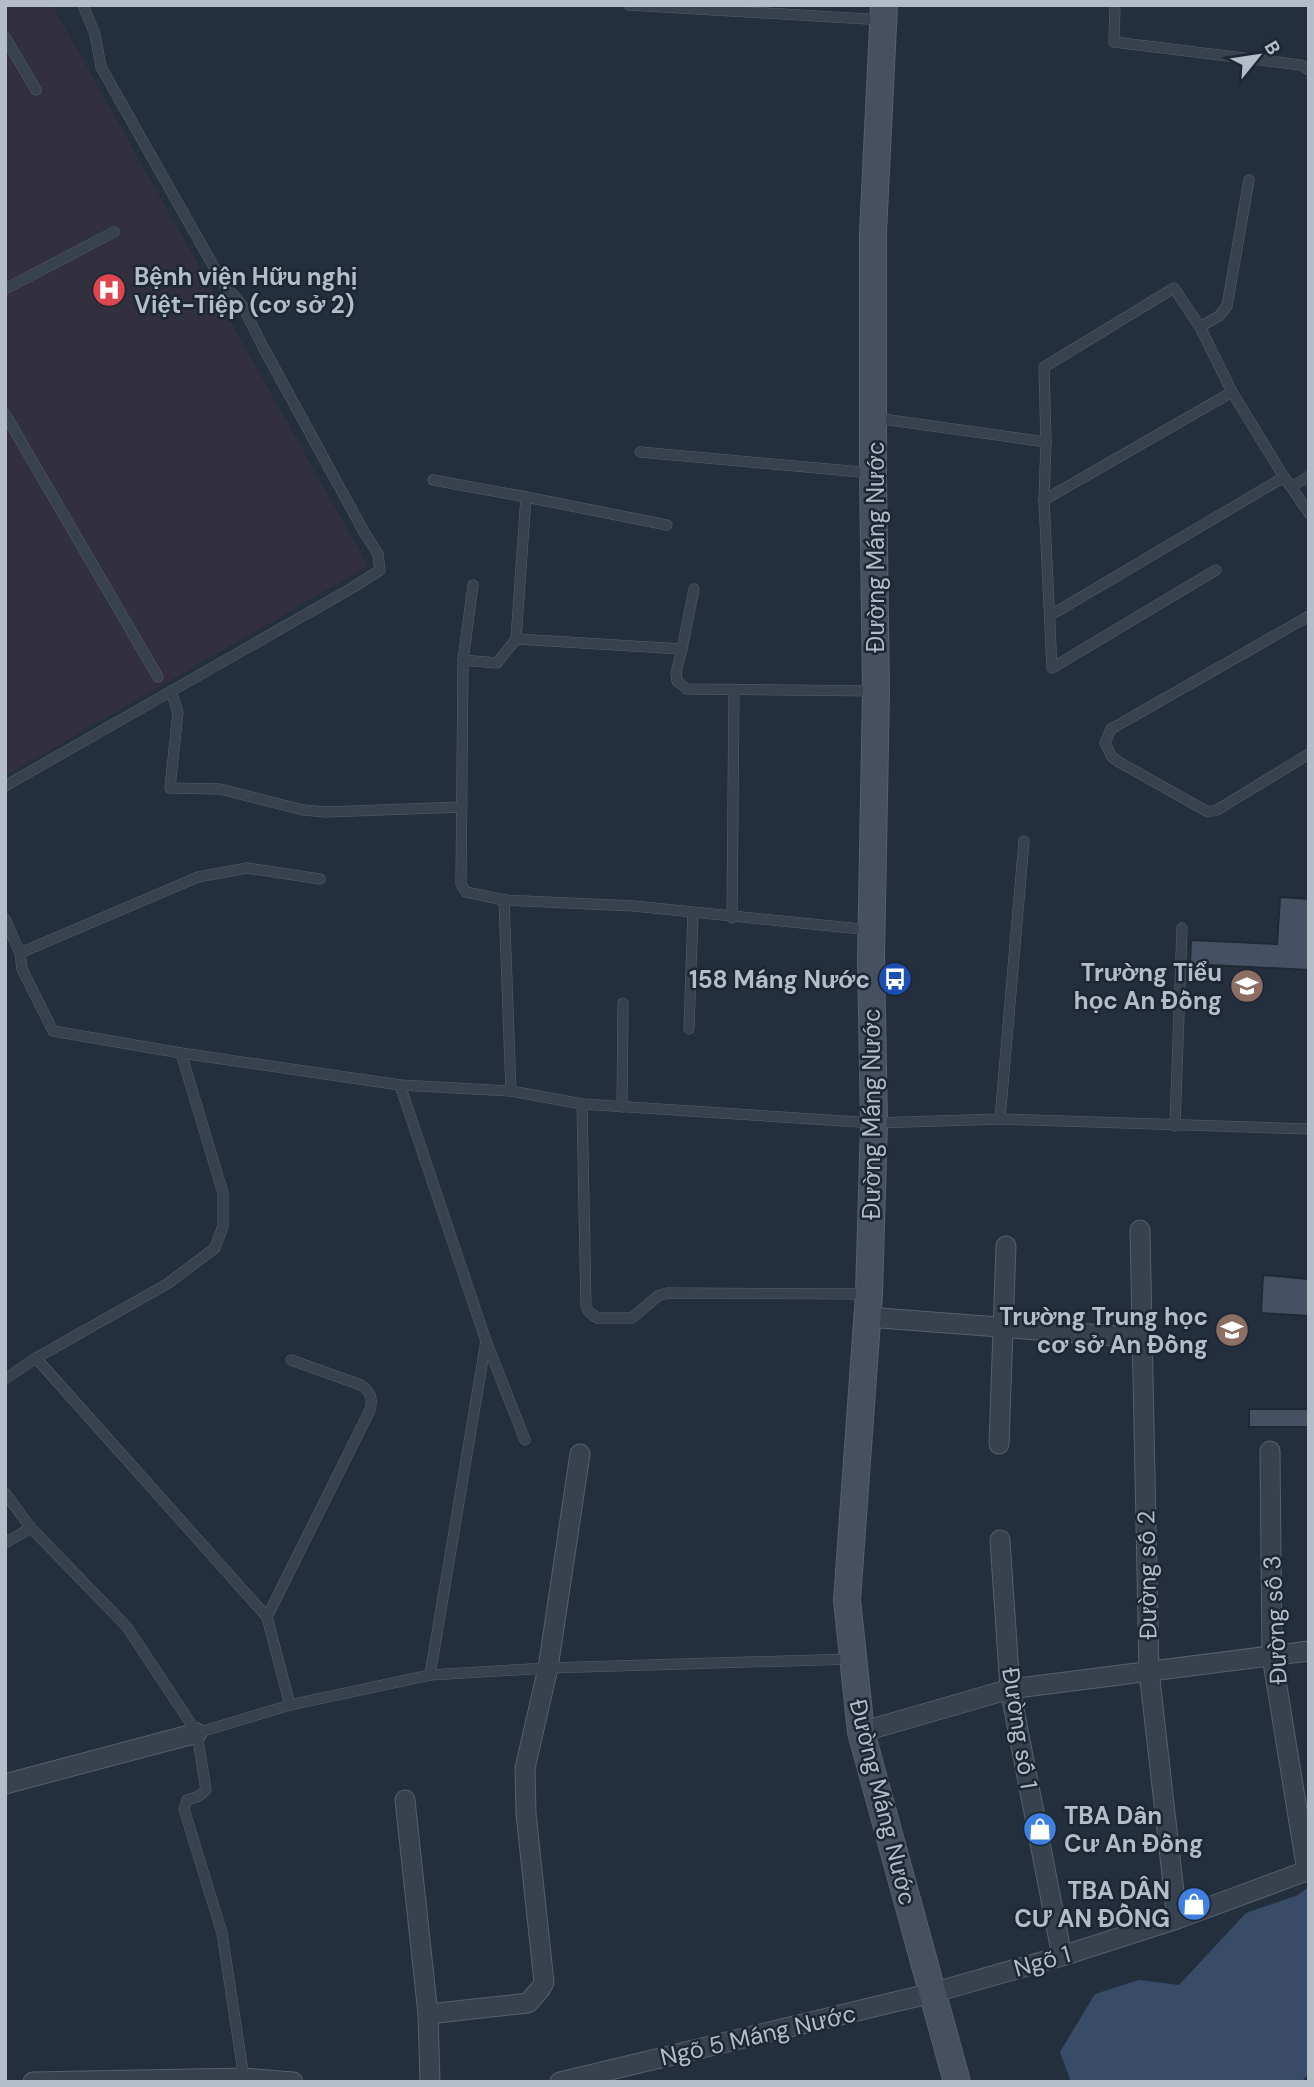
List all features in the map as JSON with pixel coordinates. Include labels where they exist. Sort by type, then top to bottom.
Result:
[{"type":"main road","name":"Đường Máng Nước","points":[[884,13],[873,233],[876,691],[871,930],[874,1122],[868,1305],[848,1600],[860,1732],[957,2082]]},
{"type":"street","name":"Đường số 2","points":[[1140,1230],[1149,1671],[1177,1919]]},
{"type":"street","points":[[999,1444],[1006,1246]]},
{"type":"street","points":[[868,1305],[1003,1327],[1142,1338]]},
{"type":"street","name":"Đường số 3","points":[[1270,1451],[1272,1656],[1308,1870]]},
{"type":"street","points":[[428,2014],[528,2003],[544,1982],[526,1814],[525,1768],[548,1668],[580,1454]]},
{"type":"street","name":"Đường số 1","points":[[1000,1540],[1010,1689],[1062,1956]]},
{"type":"street","points":[[860,1732],[1010,1689],[1309,1651]]},
{"type":"street","points":[[5,1784],[197,1733]]},
{"type":"street","points":[[405,1800],[428,2014],[430,2082]]},
{"type":"street","name":"Ngõ 1","points":[[932,1993],[1062,1956],[1177,1919],[1308,1870]]},
{"type":"street","name":"Ngõ 5 Máng Nước","points":[[560,2082],[932,1993]]},
{"type":"street","points":[[33,2082],[244,2078],[293,2082]]},
{"type":"lane","points":[[5,786],[352,588],[380,569],[378,554],[268,357],[242,304],[223,283],[101,67],[95,34],[83,5]]},
{"type":"lane","points":[[629,5],[884,13]]},
{"type":"lane","points":[[1115,5],[1114,42],[1301,65],[1309,70]]},
{"type":"lane","points":[[5,37],[37,90]]},
{"type":"lane","points":[[1200,327],[1219,316],[1227,306],[1249,180]]},
{"type":"lane","points":[[5,289],[114,232]]},
{"type":"lane","points":[[1216,570],[1052,668],[1044,500],[1044,367],[1174,288],[1200,327],[1233,392],[1284,477],[1309,513]]},
{"type":"lane","points":[[1044,500],[1233,392]]},
{"type":"lane","points":[[5,414],[158,677]]},
{"type":"lane","points":[[874,418],[1046,442]]},
{"type":"lane","points":[[640,452],[873,473]]},
{"type":"lane","points":[[1292,487],[1309,476]]},
{"type":"lane","points":[[1051,615],[1284,477]]},
{"type":"lane","points":[[433,480],[667,525]]},
{"type":"lane","points":[[463,660],[497,663],[516,639],[526,498]]},
{"type":"lane","points":[[473,585],[463,660],[461,884],[466,892],[504,900],[634,906],[871,930]]},
{"type":"lane","points":[[694,589],[676,673],[681,686],[687,689],[876,691]]},
{"type":"lane","points":[[1309,616],[1111,729],[1105,743],[1112,757],[1119,762],[1208,812],[1217,810],[1309,754]]},
{"type":"lane","points":[[516,639],[682,649]]},
{"type":"lane","points":[[732,918],[734,689]]},
{"type":"lane","points":[[171,691],[178,712],[170,788],[220,789],[303,810],[326,812],[462,807]]},
{"type":"lane","points":[[1000,1119],[1024,841]]},
{"type":"lane","points":[[20,953],[198,877],[247,868],[320,879]]},
{"type":"lane","points":[[504,900],[511,1091]]},
{"type":"lane","points":[[689,1029],[693,913]]},
{"type":"lane","points":[[5,919],[20,953],[22,969],[53,1031],[181,1053],[400,1084],[511,1091],[582,1104],[622,1107],[874,1122],[1000,1119],[1309,1129]]},
{"type":"lane","points":[[1175,1126],[1182,928]]},
{"type":"lane","points":[[622,1003],[622,1107]]},
{"type":"lane","points":[[5,1379],[36,1358],[167,1284],[215,1248],[223,1226],[223,1193],[181,1053]]},
{"type":"lane","points":[[400,1084],[486,1341],[525,1440]]},
{"type":"lane","points":[[582,1104],[586,1306],[592,1316],[632,1318],[658,1296],[667,1293],[868,1305]]},
{"type":"lane","points":[[430,1675],[486,1341]]},
{"type":"lane","points":[[36,1358],[267,1617],[290,1705]]},
{"type":"lane","points":[[267,1617],[370,1410],[372,1400],[369,1392],[361,1385],[291,1360]]},
{"type":"lane","points":[[5,1493],[31,1528],[127,1627],[197,1733],[206,1790],[187,1800],[184,1809],[222,1933],[244,2078]]},
{"type":"lane","points":[[5,1543],[31,1528]]},
{"type":"lane","points":[[197,1733],[290,1705],[430,1675],[548,1668],[852,1659]]},
{"type":"shaded area","name":"Bệnh viện Hữu nghị Việt-Tiệp (cơ sở 2)","points":[[5,5],[52,5],[368,566],[5,776]]},
{"type":"water","points":[[1309,1887],[1309,2074],[1301,2082],[1071,2082],[1060,2052],[1095,1994],[1139,1980],[1179,1985],[1246,1913],[1298,1895]]},
{"type":"building","points":[[1280,897],[1309,899],[1309,970],[1190,964],[1191,940],[1277,944]]},
{"type":"building","points":[[1263,1275],[1309,1279],[1309,1316],[1261,1313]]},
{"type":"building","points":[[1249,1409],[1309,1409],[1309,1427],[1249,1427]]},
{"type":"place","name":"Bệnh viện Hữu nghị Việt-Tiệp (cơ sở 2)","points":[[109,290]]},
{"type":"place","name":"158 Máng Nước","points":[[895,979]]},
{"type":"place","name":"Trường Tiểu học An Đồng","points":[[1247,986]]},
{"type":"place","name":"Trường Trung học cơ sở An Đồng","points":[[1232,1330]]},
{"type":"place","name":"TBA Dân Cư An Đồng","points":[[1040,1829]]},
{"type":"place","name":"TBA DÂN CƯ AN ĐỒNG","points":[[1194,1904]]}]
